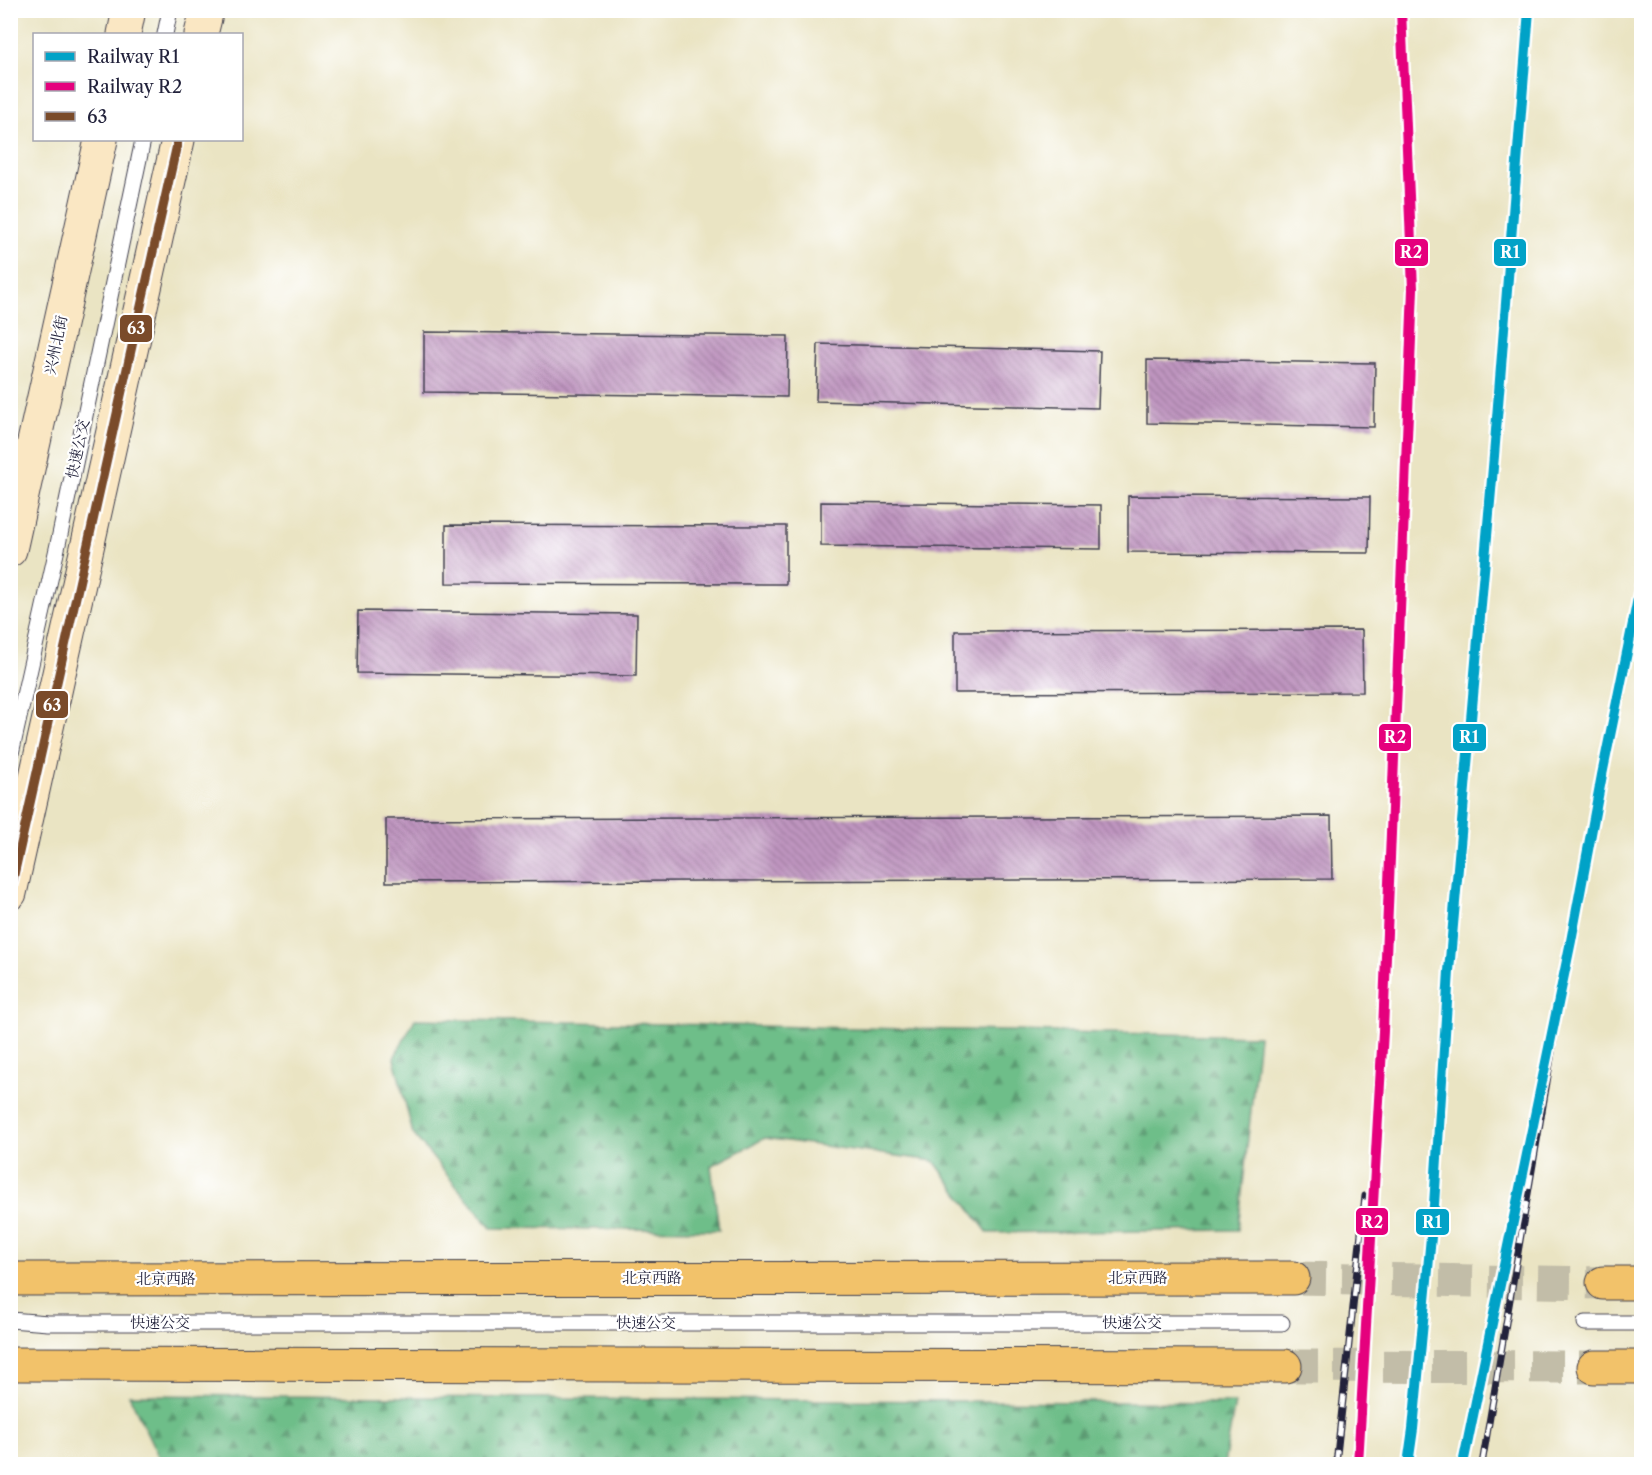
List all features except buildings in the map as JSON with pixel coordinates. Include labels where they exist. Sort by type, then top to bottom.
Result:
[{"type":"main road","points":[[124,33],[129,10]]},
{"type":"main road","points":[[201,33],[207,10]]},
{"type":"main road","name":"兴州北街","points":[[10,549],[101,141]]},
{"type":"main road","points":[[10,893],[178,141]]},
{"type":"main road","name":"北京西路","points":[[10,1279],[1293,1278]]},
{"type":"main road","points":[[1603,1283],[1641,1283]]},
{"type":"main road","points":[[10,1364],[1284,1366]]},
{"type":"main road","points":[[1594,1367],[1641,1367]]},
{"type":"lane","points":[[165,33],[170,10]]},
{"type":"lane","name":"快速公交","points":[[10,758],[63,521],[143,141]]},
{"type":"lane","name":"快速公交","points":[[10,1320],[48,1323],[1282,1323]]},
{"type":"lane","points":[[1585,1323],[1641,1323]]},
{"type":"green space","points":[[415,1019],[1259,1036],[1238,1230],[988,1233],[934,1161],[765,1138],[711,1166],[719,1230],[491,1228],[413,1134],[394,1058]]},
{"type":"green space","points":[[129,1395],[1235,1403],[1224,1464],[162,1464]]},
{"type":"tunnel","points":[[1293,1278],[1603,1283]]},
{"type":"tunnel","points":[[1285,1366],[1594,1367]]},
{"type":"railway","points":[[1358,1464],[1383,1031],[1413,289],[1401,10]]},
{"type":"railway","points":[[1482,1464],[1571,941]]},
{"type":"railway","points":[[1336,1464],[1365,1196]]},
{"type":"rail line","name":"R2","points":[[1358,1464],[1383,1031],[1413,289],[1401,10]]},
{"type":"rail line","name":"R1","points":[[1408,1464],[1434,1205],[1449,971],[1494,456],[1529,10]]},
{"type":"rail line","name":"R1","points":[[1463,1464],[1571,941],[1642,579]]},
{"type":"transit line","name":"63","points":[[10,893],[178,141]]}]
